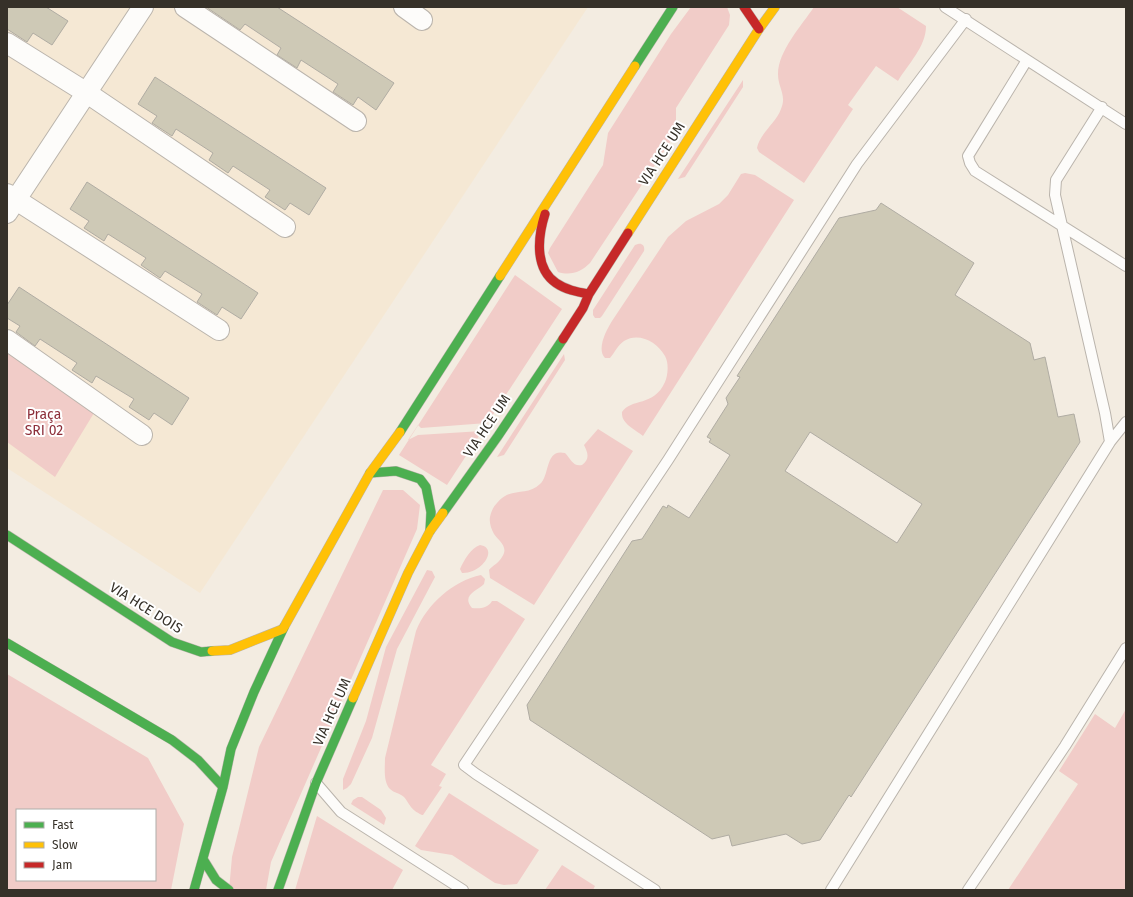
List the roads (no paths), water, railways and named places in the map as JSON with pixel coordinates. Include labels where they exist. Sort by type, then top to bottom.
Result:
[{"type":"main road","points":[[194,890],[232,749],[254,692],[282,629],[370,473],[403,427],[673,7]]},
{"type":"main road","points":[[744,7],[759,29]]},
{"type":"main road","name":"VIA HCE UM","points":[[278,890],[316,783],[408,573],[430,531],[456,497],[498,436],[583,308],[590,294],[759,29],[775,7]]},
{"type":"main road","points":[[551,196],[542,223],[539,246],[542,267],[552,281],[573,291],[590,294]]},
{"type":"main road","points":[[370,473],[396,471],[420,479],[426,487],[430,506],[430,531]]},
{"type":"main road","name":"VIA HCE DOIS","points":[[7,535],[172,642],[201,652],[230,650],[282,629]]},
{"type":"main road","points":[[7,643],[172,740],[198,760],[223,787]]},
{"type":"main road","points":[[203,859],[216,880],[229,890]]},
{"type":"street","points":[[143,7],[87,93],[10,203],[219,330]]},
{"type":"street","points":[[185,7],[356,121]]},
{"type":"street","points":[[404,7],[422,20]]},
{"type":"street","points":[[7,43],[87,93],[284,227]]},
{"type":"street","points":[[7,340],[142,436]]},
{"type":"lane","points":[[945,7],[966,19],[1126,124]]},
{"type":"lane","points":[[655,890],[464,766],[668,460],[857,164],[966,19]]},
{"type":"lane","points":[[1027,60],[968,156],[970,163],[975,171],[1126,266]]},
{"type":"lane","points":[[1102,107],[1056,180],[1055,195],[1105,413],[1110,442]]},
{"type":"lane","points":[[831,890],[1110,442],[1126,422]]},
{"type":"lane","points":[[968,890],[1061,751],[1126,648]]},
{"type":"lane","points":[[316,783],[342,812],[462,890]]},
{"type":"park label","name":"Praça SRI 02","points":[[44,422]]}]
